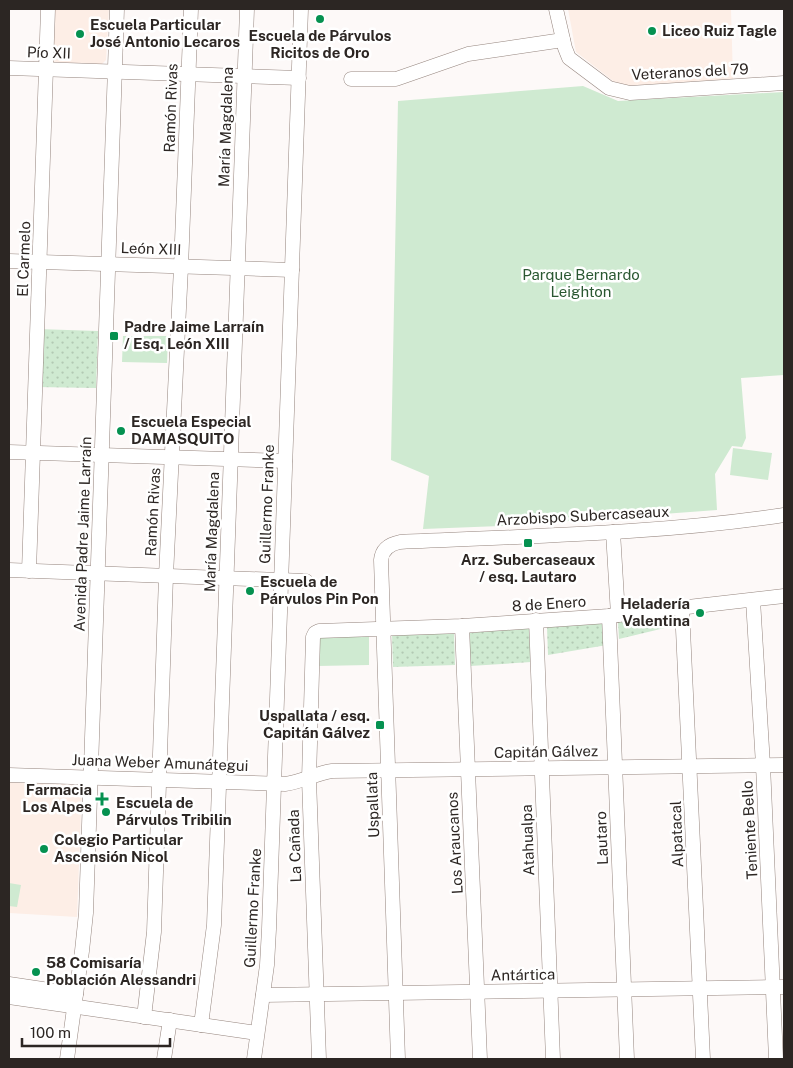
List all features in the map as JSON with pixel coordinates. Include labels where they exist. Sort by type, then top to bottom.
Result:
[{"type":"street","name":"El Carmelo","points":[[30,571],[48,9]]},
{"type":"street","name":"Avenida Padre Jaime Larraín","points":[[66,1059],[76,1000],[86,913],[118,9]]},
{"type":"street","name":"Ramón Rivas","points":[[144,1017],[154,932],[166,576],[191,9]]},
{"type":"street","name":"María Magdalena","points":[[201,1025],[214,925],[247,9]]},
{"type":"street","name":"Guillermo Franke","points":[[254,1059],[263,995],[269,929],[301,9]]},
{"type":"street","name":"Veteranos del 79","points":[[556,9],[566,52],[572,61],[603,85],[615,91],[630,93],[784,83]]},
{"type":"street","points":[[351,79],[396,79],[468,54],[563,40]]},
{"type":"street","name":"Pío XII","points":[[9,68],[299,78]]},
{"type":"street","name":"León XIII","points":[[9,261],[292,270]]},
{"type":"street","points":[[9,452],[285,461]]},
{"type":"street","name":"Arzobispo Subercaseaux","points":[[385,550],[391,545],[400,542],[613,532],[784,515]]},
{"type":"street","name":"Lautaro","points":[[613,532],[616,767],[627,1059]]},
{"type":"street","name":"Uspallata","points":[[385,550],[381,557],[398,1059]]},
{"type":"street","points":[[9,570],[306,581]]},
{"type":"street","name":"8 de Enero","points":[[315,633],[319,631],[462,626],[614,616],[784,596]]},
{"type":"street","name":"Teniente Bello","points":[[753,600],[779,987],[776,1059]]},
{"type":"street","name":"Alpatacal","points":[[682,608],[703,1059]]},
{"type":"street","name":"Atahualpa","points":[[536,620],[553,1059]]},
{"type":"street","name":"Los Araucanos","points":[[462,626],[480,1059]]},
{"type":"street","name":"La Cañada","points":[[315,633],[309,779],[319,1059]]},
{"type":"street","name":"Capitán Gálvez","points":[[309,779],[332,771],[784,765]]},
{"type":"street","name":"Juana Weber Amunátegui","points":[[9,775],[274,784],[293,783],[309,779]]},
{"type":"street","points":[[9,984],[144,1017],[257,1033]]},
{"type":"street","name":"Antártica","points":[[263,995],[779,987]]},
{"type":"street","points":[[9,997],[76,1000]]},
{"type":"street","points":[[164,1059],[170,1020]]},
{"type":"shaded area","name":"Escuela Particular José Antonio Lecaros","points":[[54,9],[109,9],[106,60],[102,64],[51,62]]},
{"type":"shaded area","name":"Liceo Ruiz Tagle","points":[[568,9],[731,9],[733,79],[627,86],[617,84],[576,52]]},
{"type":"shaded area","name":"Colegio Particular Ascensión Nicol","points":[[9,782],[82,785],[77,917],[9,913]]},
{"type":"green space","name":"Parque Bernardo Leighton","points":[[583,86],[618,101],[784,92],[784,375],[741,378],[746,438],[742,447],[732,446],[715,474],[717,510],[500,526],[423,529],[429,476],[391,460],[398,101]]},
{"type":"green space","points":[[37,329],[98,331],[96,388],[36,387]]},
{"type":"green space","points":[[123,336],[168,336],[167,363],[122,362]]},
{"type":"green space","points":[[733,448],[772,453],[768,480],[730,475]]},
{"type":"green space","points":[[676,615],[677,625],[619,639],[618,622]]},
{"type":"green space","points":[[605,622],[607,645],[548,655],[547,627]]},
{"type":"green space","points":[[529,628],[531,662],[470,666],[467,633]]},
{"type":"green space","points":[[454,632],[455,665],[393,667],[392,634]]},
{"type":"green space","points":[[318,635],[369,635],[369,665],[318,666]]},
{"type":"green space","points":[[9,883],[21,885],[17,907],[9,906]]},
{"type":"place","name":"Escuela de Párvulos Ricitos de Oro","points":[[320,19]]},
{"type":"place","name":"Liceo Ruiz Tagle","points":[[652,31]]},
{"type":"place","name":"Escuela Particular José Antonio Lecaros","points":[[80,34]]},
{"type":"place","name":"Padre Jaime Larraín / Esq. León XIII","points":[[114,336]]},
{"type":"place","name":"Escuela Especial DAMASQUITO","points":[[121,431]]},
{"type":"place","name":"Arz. Subercaseaux / esq. Lautaro","points":[[528,543]]},
{"type":"place","name":"Escuela de Párvulos Pin Pon","points":[[250,591]]},
{"type":"place","name":"Heladería Valentina","points":[[700,613]]},
{"type":"place","name":"Uspallata / esq. Capitán Gálvez","points":[[380,725]]},
{"type":"place","name":"Farmacia Los Alpes","points":[[102,799]]},
{"type":"place","name":"Escuela de Párvulos Tribilin","points":[[106,812]]},
{"type":"place","name":"Colegio Particular Ascensión Nicol","points":[[44,849]]},
{"type":"place","name":"58 Comisaría Población Alessandri","points":[[36,972]]}]
